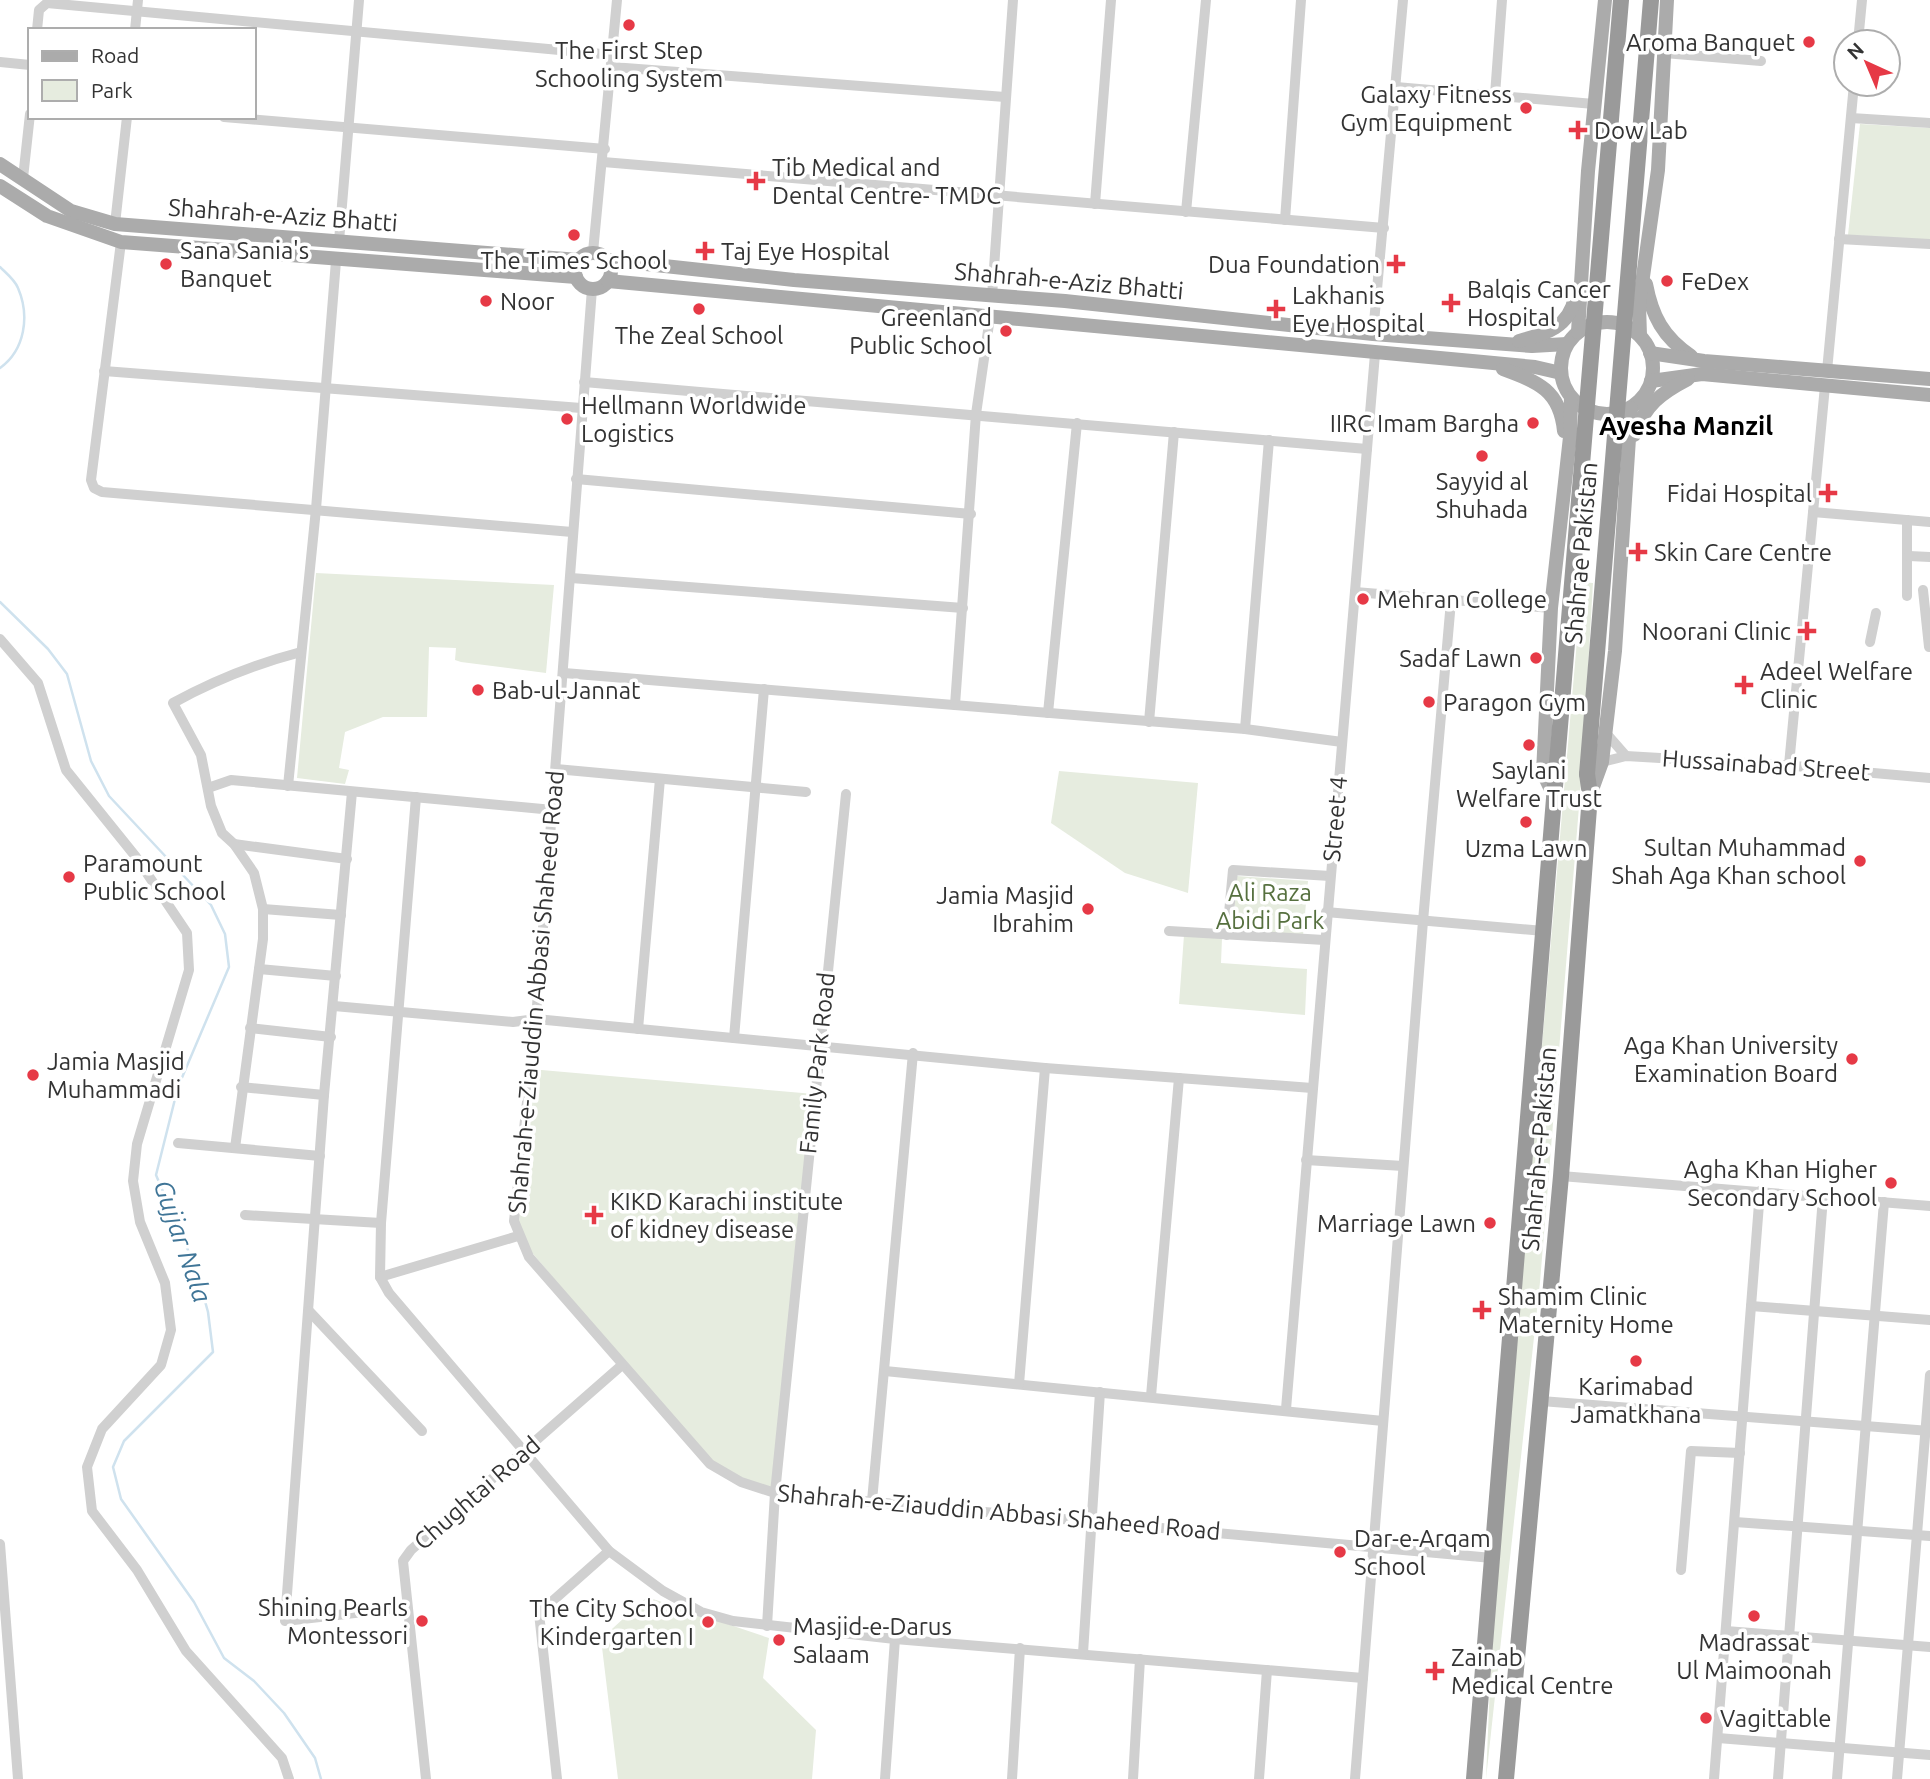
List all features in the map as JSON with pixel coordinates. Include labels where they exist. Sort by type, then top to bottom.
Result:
[{"type":"highway","name":"Shahrae Pakistan","points":[[1556,774],[1621,0]]},
{"type":"highway","name":"Shahrae Pakistan","points":[[1587,774],[1651,0]]},
{"type":"highway","name":"Shahrah-e-Pakistan","points":[[1474,1779],[1556,801],[1556,774]]},
{"type":"highway","name":"Shahrah-e-Pakistan","points":[[1507,1776],[1561,1176],[1590,795],[1587,774]]},
{"type":"main road","points":[[1578,332],[1594,104],[1605,0]]},
{"type":"main road","points":[[1640,336],[1639,306],[1658,170],[1667,0]]},
{"type":"main road","name":"Shahrah-e-Aziz Bhatti","points":[[0,164],[71,211],[115,224],[579,260]]},
{"type":"main road","name":"Shahrah-e-Aziz Bhatti","points":[[0,186],[47,216],[121,242],[336,261],[576,277]]},
{"type":"main road","points":[[593,252],[609,260],[612,267],[608,281],[592,289],[582,285],[576,277],[579,260],[593,252]]},
{"type":"main road","name":"Shahrah-e-Aziz Bhatti","points":[[609,260],[1373,334],[1507,345],[1567,344]]},
{"type":"main road","points":[[1507,345],[1546,334],[1569,317],[1583,260]]},
{"type":"main road","points":[[1644,272],[1654,319],[1696,367]]},
{"type":"main road","name":"Shahrah-e-Aziz Bhatti","points":[[608,281],[1535,367],[1560,373]]},
{"type":"main road","points":[[1559,523],[1570,437],[1571,398],[1560,373],[1567,344],[1578,332],[1590,325],[1617,323],[1640,336],[1650,352],[1651,381],[1643,396],[1631,408],[1599,414],[1588,411],[1571,398]]},
{"type":"main road","points":[[1650,352],[1696,367],[1826,379],[1930,395]]},
{"type":"main road","points":[[1483,362],[1537,383],[1560,407],[1565,435],[1551,608],[1543,773],[1556,801]]},
{"type":"main road","points":[[1651,381],[1696,367]]},
{"type":"main road","points":[[1629,449],[1637,425],[1652,402],[1696,367]]},
{"type":"main road","points":[[1826,379],[1930,379]]},
{"type":"main road","points":[[1590,795],[1602,762],[1615,651],[1631,408]]},
{"type":"street","points":[[135,28],[138,0]]},
{"type":"street","points":[[339,241],[359,0]]},
{"type":"street","points":[[593,252],[617,0]]},
{"type":"street","points":[[992,296],[997,195],[1013,0]]},
{"type":"street","points":[[1095,204],[1111,0]]},
{"type":"street","points":[[1186,212],[1206,0]]},
{"type":"street","points":[[1285,220],[1301,0]]},
{"type":"street","points":[[1373,334],[1403,0]]},
{"type":"street","points":[[1495,94],[1502,0]]},
{"type":"street","points":[[1859,28],[1862,0]]},
{"type":"street","points":[[37,28],[38,10],[47,3],[613,55]]},
{"type":"street","points":[[1664,53],[1761,61]]},
{"type":"street","points":[[0,62],[28,65]]},
{"type":"street","points":[[612,67],[1005,97]]},
{"type":"street","points":[[1396,87],[1594,104]]},
{"type":"street","points":[[1789,765],[1853,98]]},
{"type":"street","points":[[1851,118],[1930,123]]},
{"type":"street","points":[[23,178],[29,119]]},
{"type":"street","points":[[115,224],[127,119]]},
{"type":"street","points":[[245,119],[604,149]]},
{"type":"street","points":[[603,162],[1384,228]]},
{"type":"street","points":[[1839,239],[1930,244]]},
{"type":"street","points":[[121,242],[91,480],[94,488],[102,492],[572,532]]},
{"type":"street","points":[[288,786],[316,509],[336,261]]},
{"type":"street","name":"Shahrah-e-Ziauddin Abbasi Shaheed Road","points":[[592,289],[536,1019],[514,1221],[517,1236],[529,1256],[710,1464],[741,1482],[775,1493],[1492,1558]]},
{"type":"street","points":[[955,705],[971,514],[976,414],[989,317]]},
{"type":"street","name":"Street 4","points":[[1286,1409],[1375,354]]},
{"type":"street","points":[[104,371],[581,408]]},
{"type":"street","points":[[584,382],[1367,449]]},
{"type":"street","points":[[1048,713],[1077,423]]},
{"type":"street","points":[[1149,722],[1174,432]]},
{"type":"street","points":[[1245,729],[1269,440]]},
{"type":"street","points":[[576,479],[971,514]]},
{"type":"street","points":[[1813,512],[1930,522]]},
{"type":"street","points":[[1907,520],[1907,597]]},
{"type":"street","points":[[1909,556],[1930,557]]},
{"type":"street","points":[[571,578],[963,608]]},
{"type":"street","points":[[1923,590],[1930,647]]},
{"type":"street","points":[[1355,592],[1551,608]]},
{"type":"street","points":[[1355,1779],[1451,601]]},
{"type":"street","points":[[1870,642],[1876,613]]},
{"type":"street","points":[[0,639],[38,682],[65,770],[136,857],[187,933],[189,970],[137,1144],[133,1181],[140,1222],[165,1283],[171,1330],[161,1365],[147,1384],[102,1429],[87,1468],[92,1511],[137,1570],[186,1651],[282,1758],[289,1779]]},
{"type":"street","points":[[235,1148],[241,1087],[259,969],[263,909],[254,873],[222,833],[211,806],[201,755],[173,703],[226,675],[301,652]]},
{"type":"street","points":[[564,673],[1245,729],[1342,742]]},
{"type":"street","points":[[734,1038],[764,690]]},
{"type":"street","points":[[1605,732],[1626,756]]},
{"type":"street","name":"Hussainabad Street","points":[[1602,762],[1626,756],[1789,765],[1930,778]]},
{"type":"street","points":[[556,769],[806,792]]},
{"type":"street","points":[[638,1029],[660,779]]},
{"type":"street","points":[[208,788],[231,780],[553,810]]},
{"type":"street","points":[[352,792],[324,1095],[285,1621],[407,1607]]},
{"type":"street","name":"Family Park Road","points":[[767,1626],[775,1493],[818,1045],[846,794]]},
{"type":"street","points":[[416,797],[381,1223],[380,1277],[389,1293],[609,1550],[663,1591],[702,1612],[733,1621],[895,1639],[1363,1678]]},
{"type":"street","points":[[234,845],[347,859]]},
{"type":"street","points":[[1227,935],[1233,870],[1329,876]]},
{"type":"street","points":[[263,909],[341,915]]},
{"type":"street","points":[[1326,912],[1544,931]]},
{"type":"street","points":[[1169,931],[1324,940]]},
{"type":"street","points":[[259,969],[336,976]]},
{"type":"street","points":[[334,1006],[513,1021],[536,1019],[1045,1068],[1312,1088]]},
{"type":"street","points":[[250,1028],[331,1037]]},
{"type":"street","points":[[872,1501],[913,1054]]},
{"type":"street","points":[[1019,1384],[1045,1068]]},
{"type":"street","points":[[1150,1396],[1179,1078]]},
{"type":"street","points":[[241,1087],[324,1095]]},
{"type":"street","points":[[178,1143],[320,1156]]},
{"type":"street","points":[[1306,1160],[1403,1166]]},
{"type":"street","points":[[1561,1176],[1930,1206]]},
{"type":"street","points":[[1714,1779],[1760,1191]]},
{"type":"street","points":[[1778,1779],[1823,1196]]},
{"type":"street","points":[[1837,1779],[1884,1202]]},
{"type":"street","points":[[245,1215],[381,1223]]},
{"type":"street","points":[[380,1277],[517,1236]]},
{"type":"street","points":[[1751,1306],[1930,1320]]},
{"type":"street","points":[[309,1311],[422,1431]]},
{"type":"street","name":"Chughtai Road","points":[[426,1779],[403,1561],[411,1550],[622,1365]]},
{"type":"street","points":[[885,1371],[1286,1409],[1383,1421]]},
{"type":"street","points":[[1897,1779],[1928,1431],[1930,1375]]},
{"type":"street","points":[[1083,1653],[1100,1392]]},
{"type":"street","points":[[1541,1401],[1928,1431]]},
{"type":"street","points":[[1681,1570],[1691,1451],[1740,1453]]},
{"type":"street","points":[[1735,1522],[1930,1536]]},
{"type":"street","points":[[0,1544],[18,1779]]},
{"type":"street","points":[[557,1779],[539,1613],[609,1550]]},
{"type":"street","points":[[1726,1631],[1930,1647]]},
{"type":"street","points":[[885,1779],[895,1639]]},
{"type":"street","points":[[1012,1779],[1020,1648]]},
{"type":"street","points":[[1133,1779],[1140,1660]]},
{"type":"street","points":[[1259,1779],[1267,1670]]},
{"type":"street","points":[[1718,1738],[1930,1755]]},
{"type":"green space","points":[[1860,124],[1930,128],[1930,240],[1848,235]]},
{"type":"green space","points":[[316,573],[554,585],[546,673],[461,662],[455,660],[456,648],[429,647],[427,717],[383,717],[345,732],[339,768],[349,770],[345,784],[297,778]]},
{"type":"green space","points":[[1582,582],[1593,583],[1582,770],[1540,1282],[1486,1779],[1493,1613]]},
{"type":"green space","points":[[1059,771],[1198,783],[1188,893],[1125,873],[1051,823]]},
{"type":"green space","name":"Ali Raza Abidi Park","points":[[1237,876],[1308,881],[1303,936],[1233,930]]},
{"type":"green space","points":[[1184,935],[1222,938],[1221,963],[1307,969],[1305,1015],[1179,1004]]},
{"type":"green space","points":[[530,1069],[814,1094],[775,1493],[710,1464],[518,1236]]},
{"type":"green space","points":[[647,1597],[769,1638],[763,1678],[816,1730],[812,1779],[618,1779],[601,1639]]},
{"type":"waterway","name":"Gujjar Nala","points":[[0,267],[13,279],[24,310],[20,342],[15,352],[0,368]]},
{"type":"waterway","name":"Gujjar Nala","points":[[0,602],[48,649],[67,674],[91,761],[109,796],[211,905],[225,934],[229,967],[178,1087],[156,1175],[196,1269],[208,1312],[213,1352],[124,1441],[113,1467],[121,1499],[194,1602],[224,1658],[254,1681],[284,1713],[315,1758],[321,1779]]},
{"type":"place","name":"The First Step Schooling System","points":[[629,25]]},
{"type":"place","name":"Aroma Banquet","points":[[1809,42]]},
{"type":"place","name":"Galaxy Fitness Gym Equipment","points":[[1526,108]]},
{"type":"place","name":"Dow Lab","points":[[1578,130]]},
{"type":"place","name":"Tib Medical and Dental Centre- TMDC","points":[[756,181]]},
{"type":"place","name":"The Times School","points":[[574,235]]},
{"type":"place","name":"Taj Eye Hospital","points":[[705,251]]},
{"type":"place","name":"Sana Sania's Banquet","points":[[166,264]]},
{"type":"place","name":"Dua Foundation","points":[[1396,264]]},
{"type":"place","name":"FeDex","points":[[1667,281]]},
{"type":"place","name":"Noor","points":[[486,301]]},
{"type":"place","name":"Balqis Cancer Hospital","points":[[1451,303]]},
{"type":"place","name":"The Zeal School","points":[[699,309]]},
{"type":"place","name":"Lakhanis Eye Hospital","points":[[1276,309]]},
{"type":"place","name":"Greenland Public School","points":[[1006,331]]},
{"type":"place","name":"Hellmann Worldwide Logistics","points":[[567,419]]},
{"type":"place","name":"IIRC Imam Bargha","points":[[1533,423]]},
{"type":"place","name":"Sayyid al Shuhada","points":[[1482,456]]},
{"type":"place","name":"Fidai Hospital","points":[[1828,493]]},
{"type":"place","name":"Skin Care Centre","points":[[1638,552]]},
{"type":"place","name":"Mehran College","points":[[1363,599]]},
{"type":"place","name":"Noorani Clinic","points":[[1807,631]]},
{"type":"place","name":"Sadaf Lawn","points":[[1536,658]]},
{"type":"place","name":"Adeel Welfare Clinic","points":[[1744,685]]},
{"type":"place","name":"Bab-ul-Jannat","points":[[478,690]]},
{"type":"place","name":"Paragon Gym","points":[[1429,702]]},
{"type":"place","name":"Saylani Welfare Trust","points":[[1529,745]]},
{"type":"place","name":"Uzma Lawn","points":[[1526,822]]},
{"type":"place","name":"Sultan Muhammad Shah Aga Khan school","points":[[1860,861]]},
{"type":"place","name":"Paramount Public School","points":[[69,877]]},
{"type":"place","name":"Jamia Masjid Ibrahim","points":[[1088,909]]},
{"type":"place","name":"Aga Khan University Examination Board","points":[[1852,1059]]},
{"type":"place","name":"Jamia Masjid Muhammadi","points":[[33,1075]]},
{"type":"place","name":"Agha Khan Higher Secondary School","points":[[1891,1183]]},
{"type":"place","name":"KIKD Karachi institute of kidney disease","points":[[594,1215]]},
{"type":"place","name":"Marriage Lawn","points":[[1490,1223]]},
{"type":"place","name":"Shamim Clinic Maternity Home","points":[[1482,1310]]},
{"type":"place","name":"Karimabad Jamatkhana","points":[[1636,1361]]},
{"type":"place","name":"Dar-e-Arqam School","points":[[1340,1552]]},
{"type":"place","name":"Madrassat Ul Maimoonah","points":[[1754,1616]]},
{"type":"place","name":"Shining Pearls Montessori","points":[[422,1621]]},
{"type":"place","name":"The City School Kindergarten I","points":[[708,1622]]},
{"type":"place","name":"Masjid-e-Darus Salaam","points":[[779,1640]]},
{"type":"place","name":"Zainab Medical Centre","points":[[1435,1671]]},
{"type":"place","name":"Vagittable","points":[[1706,1718]]},
{"type":"district","name":"Ayesha Manzil","points":[[1686,425]]}]
